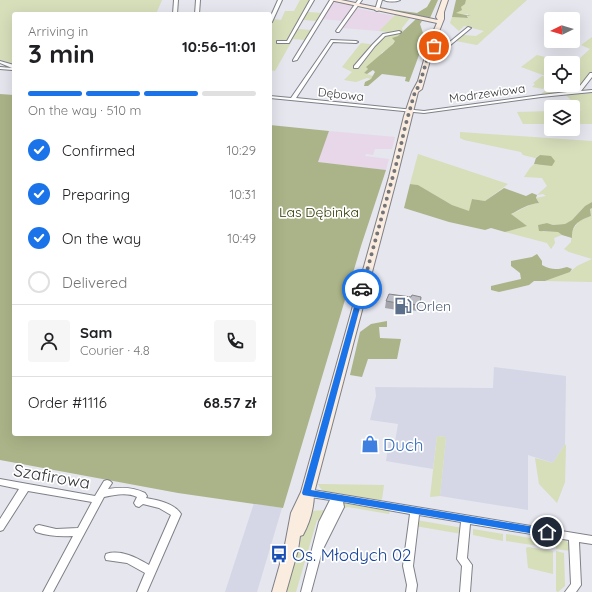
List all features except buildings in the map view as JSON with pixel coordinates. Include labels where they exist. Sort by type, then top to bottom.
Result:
[{"type":"main road","points":[[332,0],[359,3],[377,10],[438,22]]},
{"type":"main road","points":[[279,592],[291,549],[305,515],[308,501],[306,493],[403,141],[407,134],[411,111],[445,0]]},
{"type":"street","points":[[175,12],[176,0]]},
{"type":"street","points":[[197,12],[198,0]]},
{"type":"street","points":[[272,18],[280,0]]},
{"type":"street","points":[[278,42],[288,42],[312,0]]},
{"type":"street","points":[[295,60],[332,0]]},
{"type":"street","points":[[377,10],[380,0]]},
{"type":"street","points":[[386,0],[398,0]]},
{"type":"street","points":[[338,31],[359,3]]},
{"type":"street","points":[[431,46],[447,46],[468,28]]},
{"type":"street","points":[[356,67],[384,35],[399,32]]},
{"type":"street","points":[[292,100],[332,41],[356,42]]},
{"type":"street","points":[[0,62],[12,67]]},
{"type":"street","points":[[0,68],[12,68]]},
{"type":"street","points":[[577,93],[592,74]]},
{"type":"street","name":"Modrzewiowa","points":[[411,111],[424,112],[542,96],[592,92]]},
{"type":"street","name":"Dębowa","points":[[272,98],[411,111]]},
{"type":"street","name":"Szafirowa","points":[[0,482],[100,497],[115,492],[136,493],[142,496],[140,502],[155,503],[176,514],[151,571]]},
{"type":"street","points":[[48,592],[108,483]]},
{"type":"street","points":[[0,527],[26,487]]},
{"type":"street","points":[[306,493],[592,540]]},
{"type":"street","points":[[306,592],[318,548],[339,507],[337,498]]},
{"type":"street","points":[[411,592],[412,585],[408,566],[416,511]]},
{"type":"street","points":[[465,592],[467,565],[462,559],[466,519]]},
{"type":"street","points":[[39,529],[56,532],[81,532]]},
{"type":"street","points":[[570,592],[576,585],[574,537]]},
{"type":"street","points":[[110,557],[129,558],[151,571],[142,592]]},
{"type":"shaded area","points":[[331,1],[354,6],[344,21],[320,19]]},
{"type":"shaded area","points":[[356,8],[394,16],[379,31],[342,28]]},
{"type":"shaded area","points":[[329,131],[395,137],[392,149],[375,149],[373,155],[366,154],[365,156],[389,159],[386,170],[317,162]]},
{"type":"shaded area","points":[[494,367],[566,376],[565,444],[553,463],[528,455],[528,510],[440,496],[446,437],[437,436],[433,469],[386,461],[389,441],[395,442],[398,424],[370,420],[376,396],[375,387],[493,388]]},
{"type":"shaded area","points":[[254,503],[282,508],[257,592],[225,592]]},
{"type":"green space","points":[[0,0],[162,0],[157,12],[12,12],[12,63],[0,60]]},
{"type":"green space","points":[[300,0],[314,0],[308,12],[322,13],[317,21],[303,20],[298,29],[312,30],[306,40],[293,39],[275,71],[272,70],[272,21],[273,19],[281,20],[285,11],[294,11]]},
{"type":"green space","points":[[431,0],[438,0],[430,18],[423,19],[373,7],[417,13],[427,7]]},
{"type":"green space","points":[[456,0],[466,0],[465,4],[461,7],[462,10],[456,13],[471,16],[467,16],[468,18],[452,17]]},
{"type":"green space","points":[[466,0],[527,0],[477,45],[456,41],[463,35],[476,36],[484,31],[464,26],[459,31],[450,23],[452,17],[468,18],[468,14],[458,15],[456,13],[465,4]]},
{"type":"green space","points":[[395,15],[410,18],[402,28],[403,31],[390,47],[381,53],[382,55],[367,67],[368,69],[364,73],[373,76],[371,79],[367,78],[356,82],[344,80],[352,72],[342,67],[361,43],[377,45],[387,32],[379,31]]},
{"type":"green space","points":[[416,19],[422,21],[420,24],[425,39],[409,82],[405,81],[406,77],[382,74],[368,86],[364,86],[365,82],[371,79],[375,72],[373,70],[367,74],[364,73],[368,69],[366,67],[393,44],[395,41],[392,38],[398,36]]},
{"type":"green space","points":[[592,37],[592,75],[580,89],[580,58],[590,49],[581,45]]},
{"type":"green space","points":[[537,55],[544,57],[544,75],[521,67]]},
{"type":"green space","points":[[542,76],[544,76],[543,89],[532,87],[535,84],[533,83]]},
{"type":"green space","points":[[544,92],[566,92],[541,94]]},
{"type":"green space","points":[[592,93],[592,124],[580,124],[580,110],[582,110],[580,109],[580,100],[571,100],[566,95]]},
{"type":"green space","name":"Las Dębinka","points":[[0,94],[12,95],[12,436],[272,436],[272,125],[329,131],[318,162],[386,170],[361,246],[283,508],[178,493],[0,460]]},
{"type":"green space","points":[[544,111],[544,124],[523,124],[517,112]]},
{"type":"green space","points":[[460,132],[592,141],[592,202],[585,206],[572,220],[565,224],[553,225],[547,223],[538,225],[543,232],[558,232],[562,235],[554,238],[555,243],[551,249],[547,243],[505,232],[526,226],[510,215],[528,206],[539,203],[536,198],[546,196],[543,194],[537,195],[547,186],[542,178],[524,177],[534,164],[538,165],[540,155],[535,158],[523,155],[521,152],[464,140],[460,138]]},
{"type":"green space","points":[[418,154],[508,184],[485,201],[472,199],[470,212],[452,205],[418,185],[410,184]]},
{"type":"green space","points":[[540,155],[551,156],[555,161],[552,166],[534,164],[536,158]]},
{"type":"green space","points":[[410,184],[418,185],[452,205],[469,211],[472,199],[485,201],[504,188],[526,196],[532,193],[537,195],[536,198],[539,203],[528,206],[511,214],[527,226],[505,232],[491,228],[485,230],[449,222],[404,208]]},
{"type":"green space","points":[[592,202],[592,208],[590,209],[591,216],[577,223],[573,229],[572,238],[558,232],[539,231],[538,225],[547,223],[553,225],[565,224],[572,220],[585,206]]},
{"type":"green space","points":[[590,208],[592,208],[592,259],[564,249],[571,242],[572,231],[579,221],[591,216]]},
{"type":"green space","points":[[537,254],[542,261],[542,265],[545,267],[560,269],[567,267],[572,269],[570,272],[545,281],[534,281],[529,285],[499,292],[491,290],[491,286],[521,279],[520,273],[511,266],[511,261],[532,257]]},
{"type":"green space","points":[[592,259],[592,282],[545,281],[570,272],[577,266]]},
{"type":"green space","points":[[387,321],[387,327],[379,327],[380,338],[401,339],[397,359],[368,359],[362,377],[350,375],[360,332],[371,324]]},
{"type":"green space","points":[[437,436],[446,437],[440,496],[430,497]]},
{"type":"green space","points":[[565,444],[565,482],[557,503],[539,484],[535,458],[553,463]]},
{"type":"green space","points":[[318,484],[384,485],[382,499],[379,501],[327,493],[321,489]]},
{"type":"green space","points":[[347,502],[390,510],[389,514],[348,507],[340,510],[343,504]]},
{"type":"green space","points":[[326,510],[322,521],[317,520],[296,592],[286,592],[307,515],[311,511]]},
{"type":"green space","points":[[416,520],[463,528],[462,534],[415,526]]},
{"type":"green space","points":[[473,529],[503,534],[503,541],[473,535]]},
{"type":"green space","points":[[506,534],[542,540],[542,534],[552,536],[552,548],[506,541]]},
{"type":"green space","points":[[555,536],[566,541],[571,551],[556,549]]},
{"type":"green space","points":[[528,547],[553,551],[553,574],[528,568],[526,548]]},
{"type":"green space","points":[[556,551],[564,553],[565,586],[558,592],[556,591]]},
{"type":"way so far","points":[[362,289],[403,141],[403,134],[414,95],[420,83],[431,46],[434,46]]},
{"type":"place","name":"Orlen","points":[[403,306]]},
{"type":"place","name":"Duch","points":[[370,444]]},
{"type":"place","name":"Os. Młodych 02","points":[[279,554]]},
{"type":"route","points":[[362,289],[306,493],[547,532]]}]
